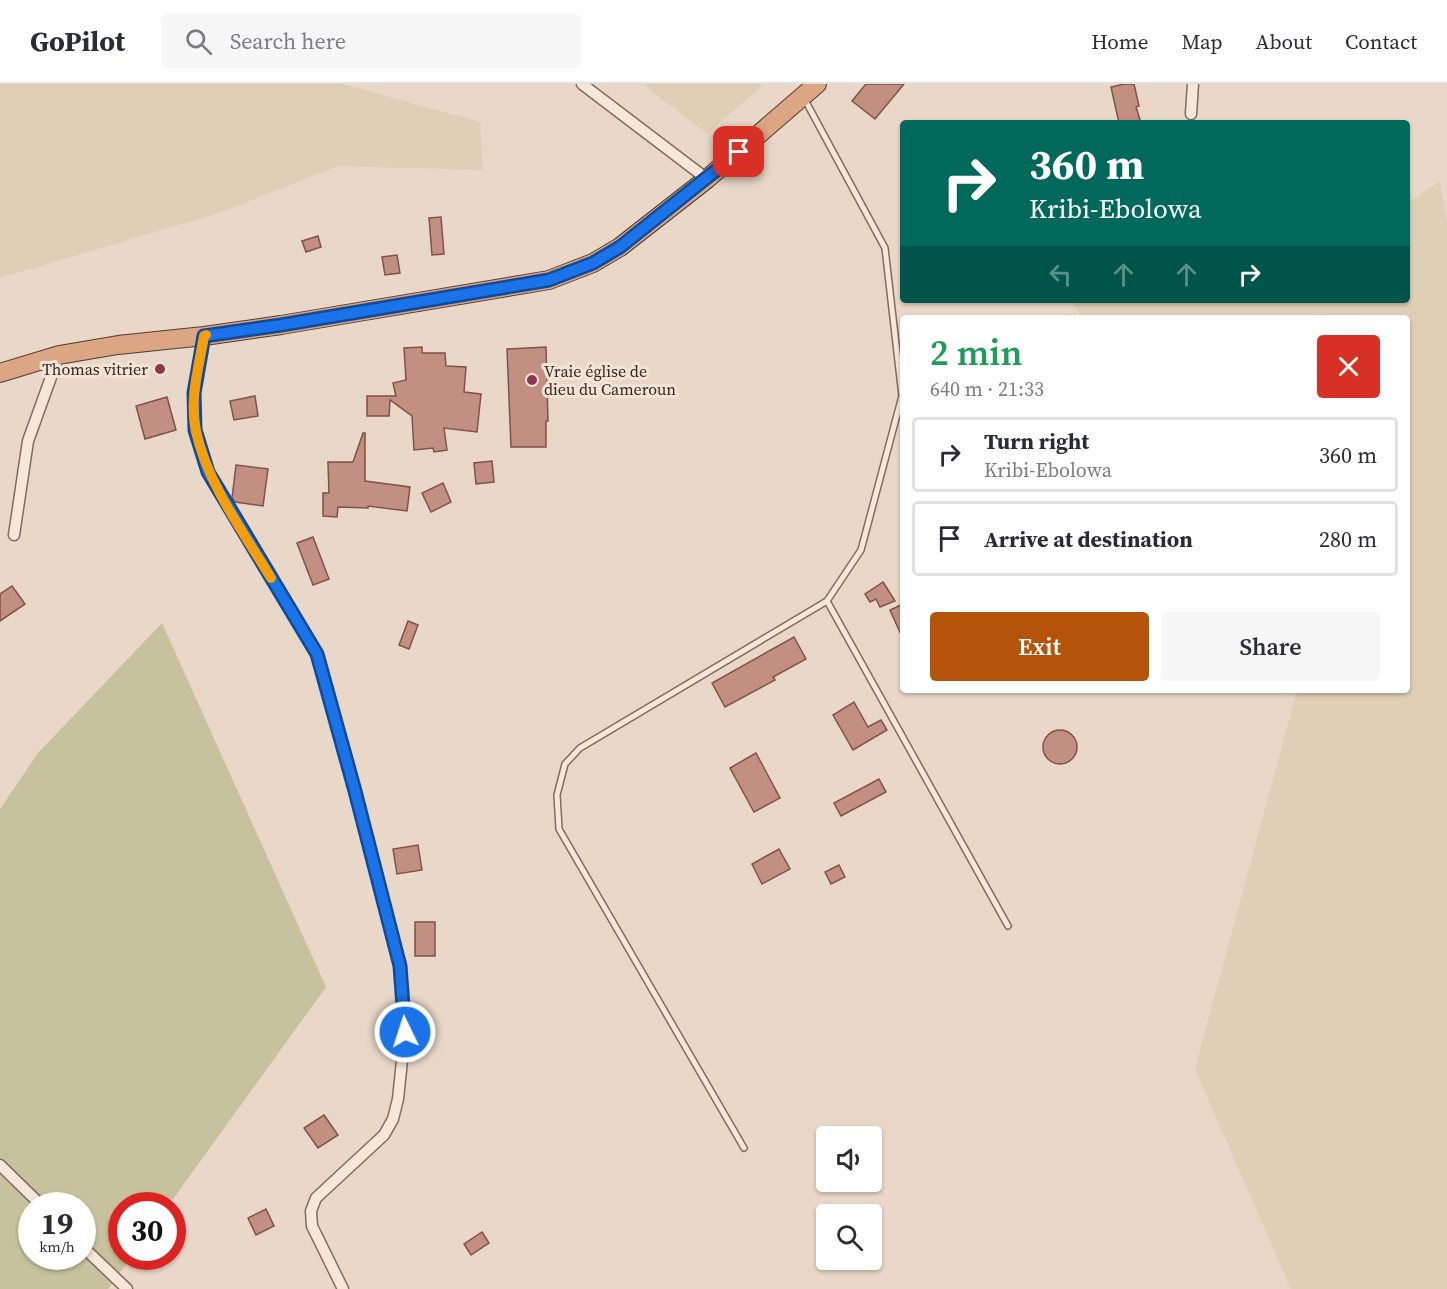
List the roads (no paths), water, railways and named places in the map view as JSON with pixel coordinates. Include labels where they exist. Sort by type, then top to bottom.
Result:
[{"type":"highway","points":[[0,373],[59,355],[118,345],[281,325],[549,280],[593,263],[620,247],[707,179],[817,84]]},
{"type":"street","points":[[582,84],[707,179]]},
{"type":"street","points":[[1191,114],[1193,84]]},
{"type":"street","points":[[204,336],[194,393],[195,430],[208,472],[317,654],[400,966],[405,1032],[398,1099],[393,1119],[384,1135],[316,1198],[311,1211],[312,1226],[343,1289]]},
{"type":"street","points":[[14,535],[28,441],[59,355]]},
{"type":"street","points":[[0,1165],[28,1192]]},
{"type":"street","points":[[96,1259],[127,1289]]},
{"type":"lane","points":[[803,97],[885,248],[900,379]]},
{"type":"lane","points":[[744,1148],[559,829],[557,795],[565,764],[580,748],[826,601],[861,550],[900,404]]},
{"type":"lane","points":[[826,601],[1008,926]]},
{"type":"place","name":"Thomas vitrier","points":[[160,369]]},
{"type":"place","name":"Vraie église de dieu du Cameroun","points":[[532,380]]}]
